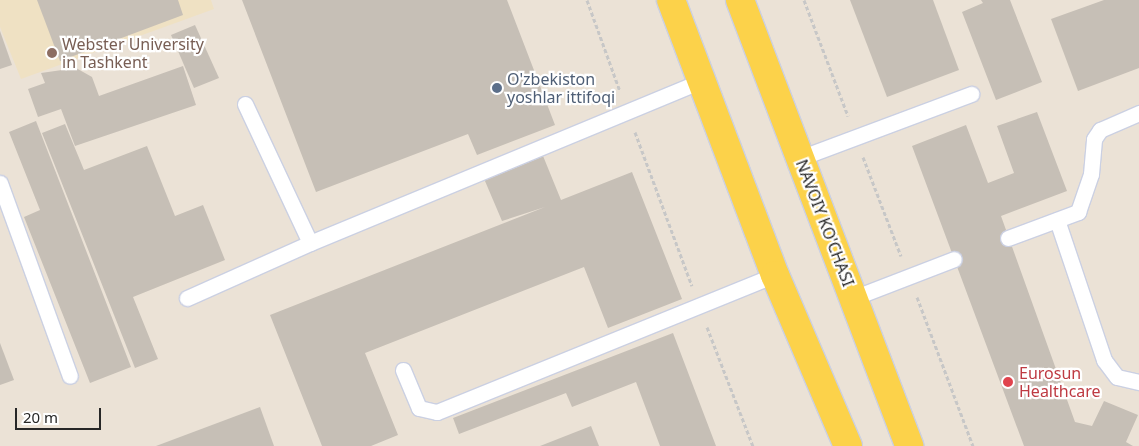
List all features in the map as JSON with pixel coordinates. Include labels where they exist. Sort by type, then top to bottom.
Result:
[{"type":"main road","points":[[671,0],[775,274],[848,446]]},
{"type":"main road","name":"NAVOIY KO'CHASI","points":[[740,0],[909,446]]},
{"type":"main road","points":[[775,274],[830,446]]},
{"type":"lane","points":[[187,298],[310,243],[627,110],[702,81]]},
{"type":"lane","points":[[800,158],[971,94]]},
{"type":"lane","points":[[245,104],[310,243]]},
{"type":"lane","points":[[1008,238],[1078,212],[1091,174],[1094,139],[1100,130],[1139,112]]},
{"type":"lane","points":[[0,183],[70,376]]},
{"type":"lane","points":[[1057,220],[1104,360],[1117,377],[1139,382]]},
{"type":"lane","points":[[853,298],[954,259]]},
{"type":"lane","points":[[402,370],[419,408],[437,412],[775,274]]},
{"type":"path","points":[[587,0],[753,446]]},
{"type":"path","points":[[804,0],[973,446]]},
{"type":"shaded area","name":"Webster University in Tashkent","points":[[0,0],[211,0],[214,9],[21,79],[0,27]]},
{"type":"building","points":[[37,0],[178,0],[183,15],[60,61]]},
{"type":"building","points":[[242,0],[507,0],[555,125],[477,155],[468,134],[316,192]]},
{"type":"building","points":[[850,0],[933,0],[959,70],[887,97]]},
{"type":"building","points":[[981,0],[1010,0],[1042,82],[996,100],[962,12],[983,3]]},
{"type":"building","points":[[1104,0],[1139,0],[1139,68],[1078,91],[1051,19]]},
{"type":"building","points":[[195,25],[219,78],[194,88],[171,35]]},
{"type":"building","points":[[0,31],[12,65],[0,69]]},
{"type":"building","points":[[183,66],[196,105],[75,146],[61,109],[38,117],[28,89],[45,83],[41,73],[76,68],[92,77],[99,96]]},
{"type":"building","points":[[1037,112],[1067,191],[1001,216],[1075,422],[1092,426],[1104,401],[1138,415],[1126,442],[1133,446],[1024,446],[912,146],[966,125],[988,183],[1014,173],[997,126]]},
{"type":"building","points":[[36,121],[131,367],[90,383],[24,217],[40,210],[9,132]]},
{"type":"building","points":[[65,124],[84,170],[147,146],[175,216],[203,205],[225,260],[133,297],[158,359],[135,368],[42,133]]},
{"type":"building","points":[[541,151],[561,200],[632,172],[682,299],[608,328],[584,267],[365,353],[398,435],[371,446],[322,446],[270,315],[545,207],[502,221],[482,174]]},
{"type":"building","points":[[673,333],[716,446],[660,446],[636,382],[572,407],[566,393],[459,434],[453,418]]},
{"type":"building","points":[[0,343],[14,380],[0,385]]},
{"type":"building","points":[[260,407],[274,446],[156,446]]},
{"type":"building","points":[[591,426],[599,446],[540,446]]},
{"type":"place","name":"Webster University in Tashkent","points":[[52,53]]},
{"type":"place","name":"O'zbekiston yoshlar ittifoqi","points":[[497,88]]},
{"type":"place","name":"Eurosun Healthcare","points":[[1008,382]]}]
